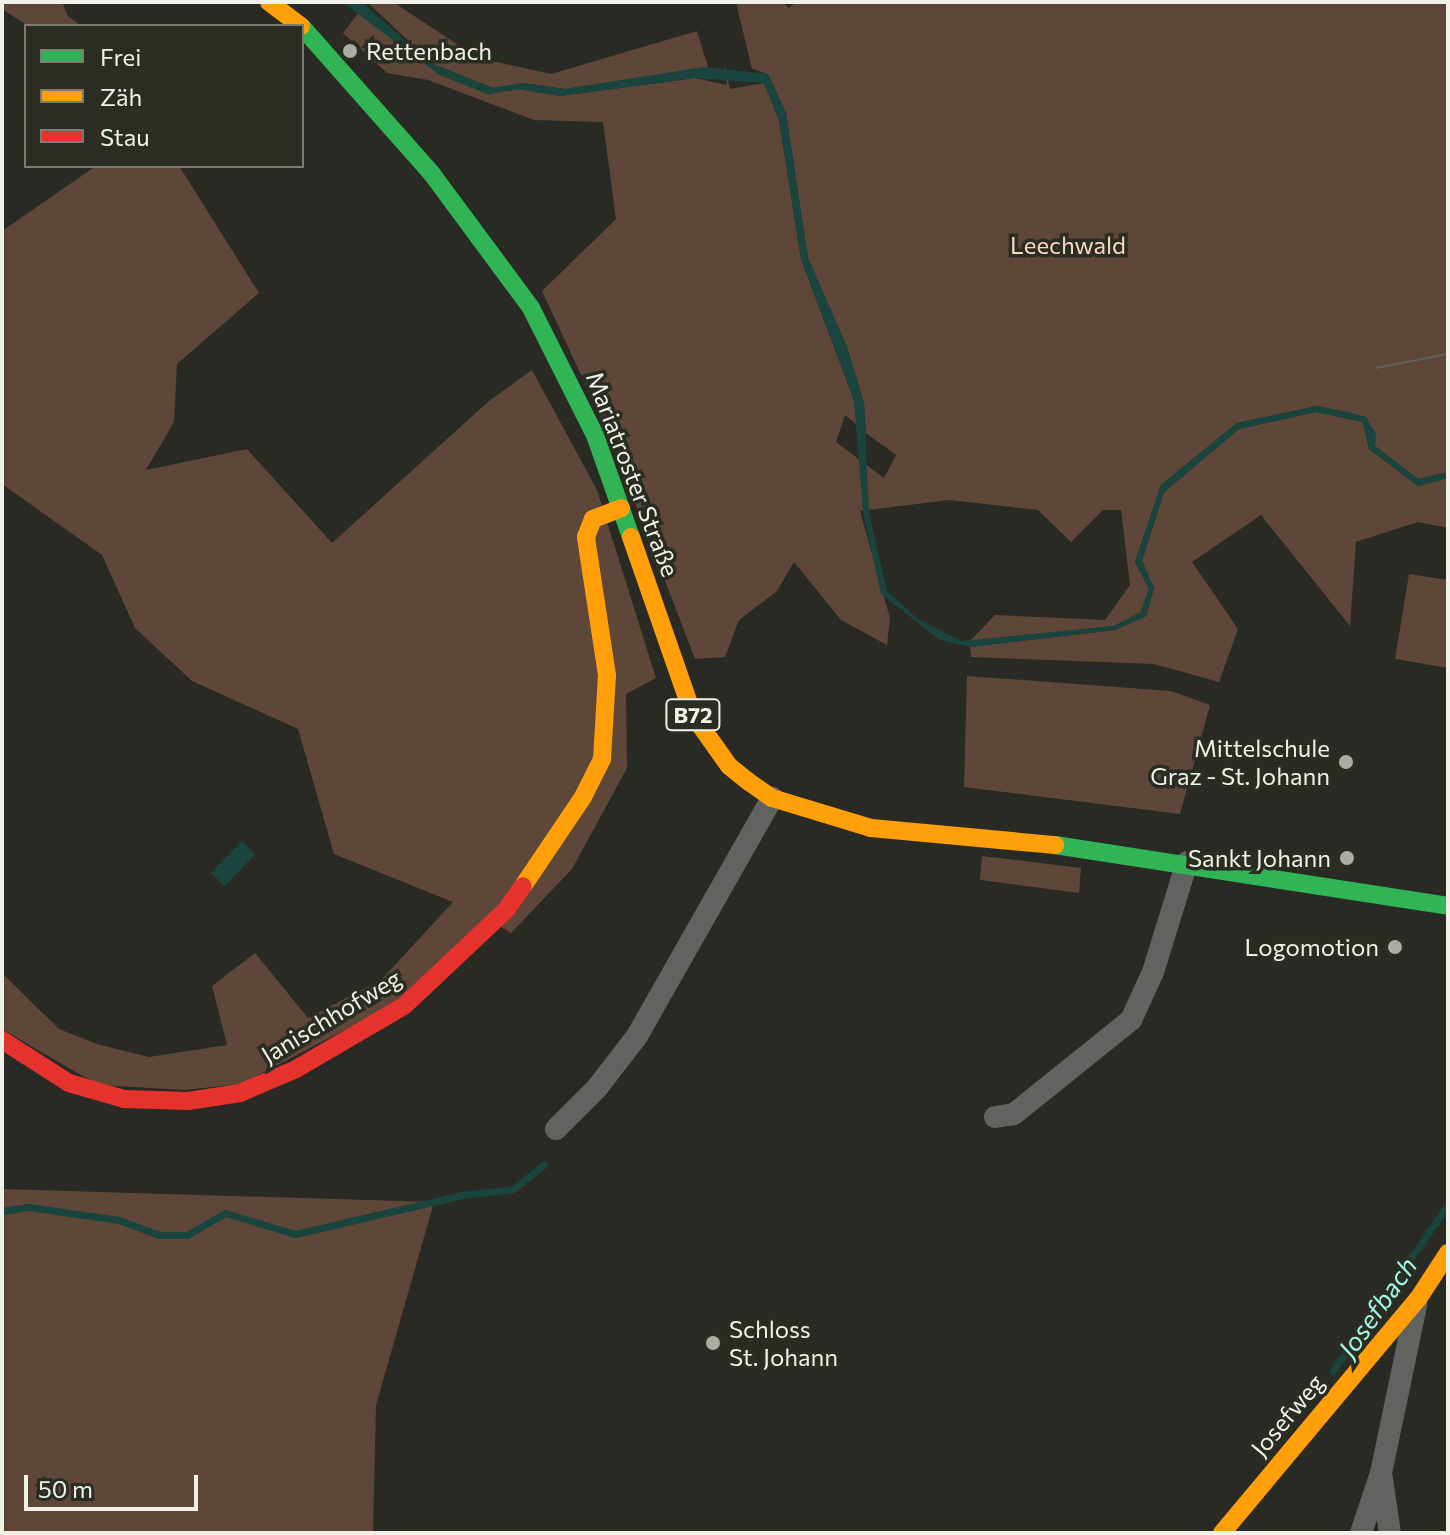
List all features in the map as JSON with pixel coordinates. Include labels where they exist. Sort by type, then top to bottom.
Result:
[{"type":"main road","name":"Mariatroster Straße","points":[[269,2],[297,24]]},
{"type":"main road","name":"Mariatroster Straße","points":[[304,30],[432,174],[520,291],[572,382],[621,508],[693,715],[729,766],[772,798],[871,828],[1187,862],[1448,906]]},
{"type":"main road","name":"Janischhofweg","points":[[2,1040],[69,1083],[124,1099],[188,1101],[240,1093],[296,1069],[404,1006],[506,910],[583,797],[602,759],[607,675],[586,537],[593,519],[621,508]]},
{"type":"main road","name":"Josefweg","points":[[1222,1533],[1418,1299],[1448,1253]]},
{"type":"street","points":[[556,1129],[597,1088],[637,1036],[772,798]]},
{"type":"street","points":[[995,1117],[1014,1114],[1131,1020],[1153,972],[1187,862]]},
{"type":"street","points":[[1361,1533],[1381,1473],[1418,1299]]},
{"type":"street","points":[[1381,1473],[1390,1533]]},
{"type":"green space","points":[[2,2],[62,2],[68,16],[78,24],[25,24],[2,9]]},
{"type":"green space","points":[[367,2],[393,2],[478,58],[551,74],[697,31],[708,67],[565,89],[523,83],[493,88],[433,64]]},
{"type":"green space","name":"Leechwald","points":[[736,2],[782,2],[789,8],[796,2],[1448,2],[1448,472],[1418,479],[1375,446],[1366,417],[1317,406],[1237,423],[1161,485],[1135,562],[1149,589],[1141,612],[1114,626],[970,641],[995,615],[1105,620],[1130,585],[1121,510],[1103,510],[1071,542],[1038,510],[949,500],[860,511],[890,618],[887,645],[841,620],[794,562],[777,591],[739,620],[725,657],[695,659],[609,435],[542,291],[616,219],[603,122],[534,120],[428,80],[387,73],[343,33],[359,12],[438,74],[488,94],[518,89],[560,96],[695,78],[727,85],[723,59],[730,89],[764,83],[779,120],[801,259],[854,400],[857,425],[845,415],[836,442],[884,478],[896,455],[866,433],[864,403],[847,347],[808,258],[786,113],[768,74],[752,69]]},
{"type":"green space","points":[[93,168],[180,168],[259,293],[177,364],[174,422],[146,470],[247,449],[332,543],[489,401],[532,370],[597,490],[656,678],[626,694],[627,768],[572,869],[511,933],[487,918],[400,1001],[241,1084],[185,1090],[98,1085],[2,1029],[2,973],[59,1029],[97,1044],[149,1057],[227,1045],[212,986],[255,953],[308,1018],[382,979],[453,902],[334,854],[298,729],[192,681],[135,628],[102,555],[2,484],[2,231]]},
{"type":"green space","points":[[1316,412],[1363,422],[1369,449],[1418,486],[1448,478],[1448,528],[1418,522],[1356,542],[1350,626],[1261,515],[1192,562],[1238,629],[1219,682],[1154,664],[971,657],[970,647],[1115,630],[1146,616],[1154,588],[1142,561],[1164,492],[1239,429]]},
{"type":"green space","points":[[1409,574],[1448,580],[1448,668],[1395,659]]},
{"type":"green space","points":[[967,676],[1171,691],[1210,705],[1180,814],[964,787]]},
{"type":"green space","points":[[982,856],[1081,868],[1079,893],[980,880]]},
{"type":"green space","points":[[2,1189],[434,1202],[376,1405],[373,1533],[2,1533]]},
{"type":"water","points":[[342,2],[361,2],[433,64],[493,88],[523,83],[565,89],[704,67],[768,74],[786,113],[808,258],[847,347],[864,403],[869,513],[887,591],[918,619],[961,641],[1114,626],[1141,612],[1149,589],[1135,563],[1161,485],[1237,423],[1317,406],[1348,412],[1366,417],[1376,434],[1375,446],[1418,479],[1448,472],[1448,478],[1418,486],[1369,449],[1363,422],[1316,412],[1239,429],[1164,492],[1142,561],[1154,588],[1146,616],[1115,630],[970,647],[940,640],[881,594],[863,512],[854,400],[801,259],[779,120],[764,83],[695,78],[560,96],[518,89],[488,94],[438,74]]},
{"type":"water","points":[[242,841],[255,854],[225,886],[211,873]]},
{"type":"waterway","points":[[2,1211],[28,1207],[119,1220],[159,1235],[187,1235],[225,1213],[295,1234],[462,1195],[513,1189],[544,1165]]},
{"type":"waterway","name":"Josefbach","points":[[1333,1371],[1448,1204]]},
{"type":"tram line","points":[[1376,368],[1448,354]]},
{"type":"traffic: fast","points":[[304,29],[432,174],[531,308],[595,435],[631,537]]},
{"type":"traffic: fast","points":[[1055,845],[1448,906]]},
{"type":"traffic: slow","points":[[269,2],[298,24]]},
{"type":"traffic: slow","points":[[523,886],[583,797],[602,759],[607,675],[586,537],[593,519],[621,508]]},
{"type":"traffic: slow","points":[[631,537],[693,715],[729,766],[749,782],[772,798],[871,828],[1055,845]]},
{"type":"traffic: slow","points":[[1222,1533],[1418,1299],[1448,1253]]},
{"type":"traffic: jam","points":[[2,1040],[69,1083],[124,1099],[188,1101],[240,1093],[296,1069],[404,1006],[506,910],[523,886]]},
{"type":"place","name":"Rettenbach","points":[[350,51]]},
{"type":"place","name":"Mittelschule Graz - St. Johann","points":[[1346,762]]},
{"type":"place","name":"Sankt Johann","points":[[1347,858]]},
{"type":"place","name":"Logomotion","points":[[1395,947]]},
{"type":"place","name":"Schloss St. Johann","points":[[713,1343]]}]
